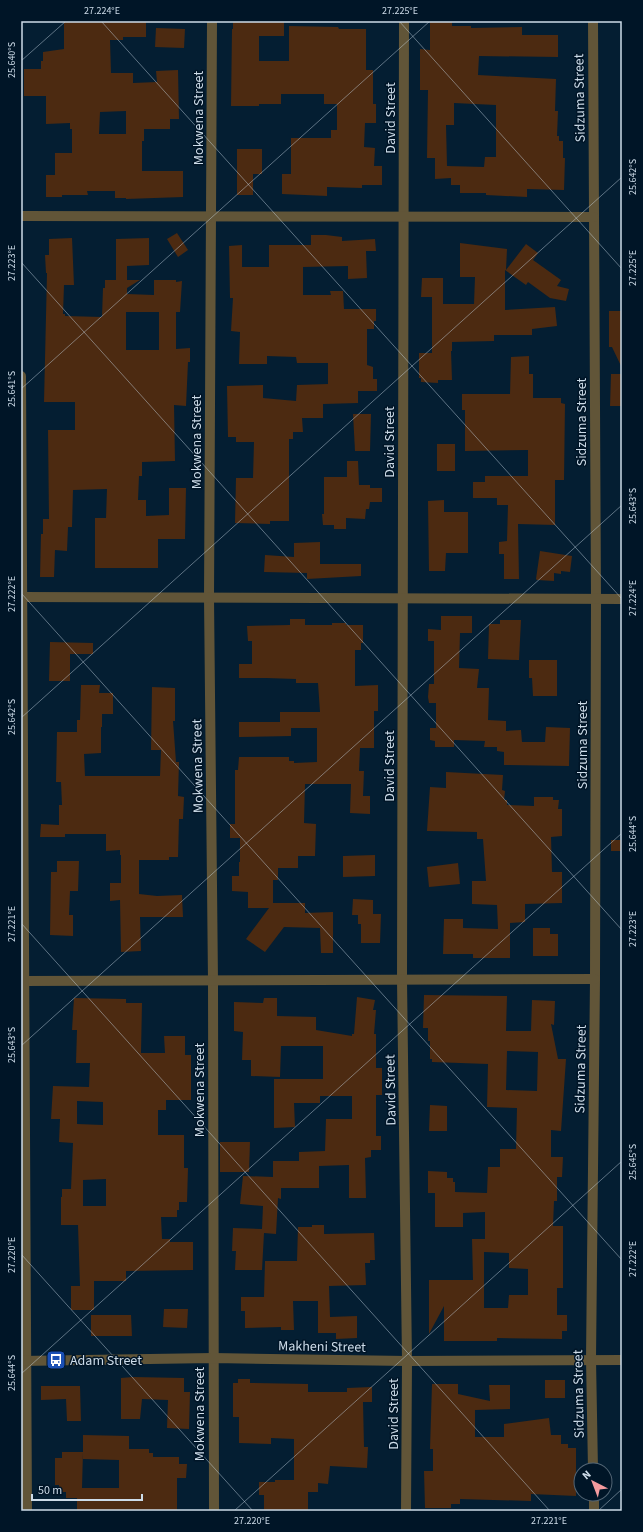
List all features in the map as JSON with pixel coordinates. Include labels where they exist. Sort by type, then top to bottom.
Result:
[{"type":"street","name":"Mokwena Street","points":[[212,21],[209,598],[213,981],[214,1511]]},
{"type":"street","name":"David Street","points":[[404,21],[402,980],[407,1361],[406,1511]]},
{"type":"street","name":"Sidzuma Street","points":[[593,21],[596,979],[591,1359],[593,1462]]},
{"type":"street","points":[[21,216],[594,217]]},
{"type":"street","points":[[21,376],[24,1361],[27,1511]]},
{"type":"street","points":[[22,597],[622,599]]},
{"type":"street","points":[[22,981],[596,979]]},
{"type":"street","name":"Makheni Street","points":[[24,1361],[213,1358],[407,1361],[622,1360]]},
{"type":"building","points":[[64,21],[146,21],[146,37],[123,37],[123,40],[110,40],[111,73],[133,73],[133,83],[157,82],[156,71],[178,70],[179,119],[170,119],[170,129],[144,129],[144,141],[142,141],[142,171],[183,171],[183,197],[126,199],[115,198],[115,191],[87,191],[88,195],[62,195],[62,197],[46,197],[46,175],[55,175],[55,153],[72,153],[72,129],[70,129],[70,123],[46,124],[46,96],[24,96],[24,69],[41,69],[43,52],[64,49]],"holes":[[[126,111],[126,134],[99,134],[100,112]]]},
{"type":"building","points":[[233,21],[284,21],[284,36],[259,36],[259,61],[289,61],[289,26],[366,29],[366,70],[373,70],[373,104],[376,104],[376,123],[365,123],[364,147],[375,148],[374,166],[382,166],[382,185],[362,185],[362,188],[327,187],[327,196],[282,194],[282,174],[291,174],[291,138],[331,138],[331,130],[337,130],[337,104],[324,104],[324,94],[281,94],[281,104],[231,106]]},
{"type":"building","points":[[430,21],[452,21],[452,26],[471,26],[471,28],[522,27],[522,35],[558,35],[558,57],[479,56],[478,75],[556,79],[555,111],[558,111],[557,136],[559,136],[559,141],[563,141],[563,158],[565,158],[564,190],[527,189],[527,197],[486,195],[486,193],[460,193],[460,185],[451,185],[451,178],[435,179],[435,158],[427,158],[428,90],[420,90],[420,49],[430,50]],"holes":[[[454,103],[496,105],[496,157],[485,157],[484,167],[447,166],[446,125],[454,125]]]},
{"type":"building","points":[[156,28],[185,29],[184,48],[155,47]]},
{"type":"building","points":[[237,149],[262,149],[262,174],[253,174],[253,195],[237,195]]},
{"type":"building","points":[[177,233],[188,250],[178,257],[167,239]]},
{"type":"building","points":[[311,235],[342,237],[342,241],[375,239],[376,251],[366,251],[367,278],[348,279],[348,266],[303,267],[303,295],[331,295],[330,291],[343,291],[344,309],[376,309],[374,329],[367,329],[367,365],[373,367],[373,379],[377,379],[377,391],[358,391],[358,403],[323,404],[323,418],[302,418],[303,432],[293,432],[293,439],[289,439],[289,521],[270,521],[270,524],[235,523],[236,478],[253,478],[254,442],[236,442],[236,437],[228,437],[227,386],[263,385],[263,398],[296,401],[297,385],[328,384],[328,363],[297,363],[296,357],[267,356],[267,364],[239,364],[240,332],[231,331],[233,298],[230,298],[229,246],[242,245],[242,267],[269,267],[269,245],[311,245]]},
{"type":"building","points":[[72,238],[74,285],[64,285],[63,314],[65,314],[65,316],[102,317],[103,288],[105,288],[105,280],[116,280],[116,239],[149,238],[149,265],[127,266],[127,280],[140,280],[127,288],[127,294],[154,295],[154,280],[176,280],[176,282],[182,281],[180,312],[176,312],[176,349],[190,348],[190,362],[188,362],[186,406],[174,405],[175,461],[142,462],[142,476],[139,476],[138,500],[146,500],[146,516],[169,515],[169,488],[186,488],[185,539],[158,539],[158,568],[95,568],[95,518],[106,518],[107,489],[73,490],[72,527],[68,527],[67,551],[55,550],[54,577],[40,577],[41,534],[43,534],[43,519],[49,519],[48,430],[75,430],[75,402],[44,402],[47,273],[45,255],[49,255],[49,239]],"holes":[[[126,312],[159,312],[159,350],[126,350]]]},
{"type":"building","points":[[460,243],[507,249],[506,270],[526,244],[538,253],[533,260],[561,280],[557,286],[569,289],[566,301],[550,298],[528,282],[526,285],[505,270],[505,310],[555,307],[557,326],[532,329],[532,335],[494,335],[494,341],[452,342],[452,380],[438,380],[438,383],[421,382],[421,378],[419,378],[419,353],[432,353],[432,297],[421,297],[422,278],[443,278],[443,304],[474,304],[475,277],[460,277]]},
{"type":"building","points":[[609,311],[622,311],[622,368],[612,347],[609,347]]},
{"type":"building","points":[[529,356],[529,374],[533,374],[533,398],[561,398],[561,403],[565,404],[564,480],[555,480],[555,525],[518,524],[519,579],[504,579],[504,554],[499,554],[499,542],[507,541],[508,505],[497,505],[497,498],[473,498],[473,482],[485,482],[485,476],[528,476],[528,450],[465,451],[465,410],[462,410],[462,394],[510,394],[511,357]]},
{"type":"building","points":[[611,374],[622,374],[622,406],[610,406]]},
{"type":"building","points":[[353,414],[371,414],[370,451],[355,451]]},
{"type":"building","points":[[437,444],[455,444],[455,471],[437,471]]},
{"type":"building","points":[[347,461],[358,461],[359,485],[370,485],[370,488],[382,488],[382,502],[370,502],[369,509],[366,509],[365,519],[346,518],[346,529],[334,529],[334,525],[323,525],[322,514],[324,514],[324,477],[347,477]]},
{"type":"building","points":[[444,500],[444,512],[468,512],[468,553],[446,553],[445,571],[429,571],[428,501]]},
{"type":"building","points":[[320,542],[320,564],[361,564],[361,576],[307,579],[307,573],[264,572],[265,555],[294,557],[294,543]]},
{"type":"building","points":[[540,551],[572,556],[570,572],[561,571],[561,574],[554,573],[554,581],[537,580]]},
{"type":"building","points":[[441,616],[472,616],[472,633],[460,633],[459,668],[479,669],[477,688],[489,688],[488,720],[506,721],[506,731],[521,730],[522,742],[545,742],[546,727],[570,728],[569,766],[504,765],[504,752],[497,751],[497,747],[484,747],[485,741],[454,740],[454,747],[435,747],[435,741],[430,740],[430,728],[436,728],[436,703],[429,703],[428,697],[429,684],[434,684],[434,641],[428,641],[428,629],[441,630]]},
{"type":"building","points":[[290,619],[305,619],[305,625],[332,625],[332,623],[346,623],[346,625],[363,625],[363,643],[361,643],[361,650],[355,650],[355,686],[378,685],[378,711],[374,711],[374,748],[360,748],[359,771],[364,771],[363,796],[370,796],[370,814],[350,813],[351,784],[305,784],[304,823],[316,824],[315,856],[298,856],[298,868],[278,868],[278,880],[273,880],[273,903],[305,903],[305,913],[333,912],[333,953],[321,953],[320,928],[284,927],[265,952],[246,939],[269,908],[248,908],[248,892],[232,891],[232,876],[239,876],[240,862],[240,838],[230,838],[230,824],[235,824],[235,770],[238,770],[239,757],[289,757],[289,761],[294,761],[294,763],[317,762],[317,728],[291,728],[291,736],[239,737],[239,722],[280,722],[280,712],[320,712],[318,683],[296,683],[296,679],[239,678],[239,664],[252,664],[252,641],[248,641],[247,626],[290,625]]},
{"type":"building","points":[[500,620],[521,620],[519,660],[488,659],[489,624],[500,624]]},
{"type":"building","points":[[50,642],[93,643],[93,654],[70,654],[70,681],[49,681]]},
{"type":"building","points":[[529,660],[557,660],[557,696],[533,696],[532,678],[529,678]]},
{"type":"building","points":[[81,685],[100,685],[99,693],[113,693],[113,714],[102,714],[101,753],[84,754],[85,776],[160,776],[161,750],[151,750],[152,687],[175,688],[175,721],[173,721],[176,762],[179,762],[178,796],[184,797],[183,819],[179,819],[178,857],[169,857],[169,860],[139,860],[139,894],[157,896],[182,895],[183,917],[140,917],[141,951],[121,952],[120,900],[110,901],[110,883],[121,883],[121,855],[120,850],[106,851],[106,834],[65,834],[65,837],[40,837],[41,824],[59,825],[59,805],[62,805],[61,782],[56,782],[57,732],[77,732],[77,720],[80,720]]},
{"type":"building","points":[[446,772],[503,775],[502,790],[505,791],[504,800],[507,800],[507,805],[534,806],[534,797],[553,797],[553,800],[559,800],[558,809],[562,809],[562,836],[551,837],[552,872],[562,872],[562,903],[525,904],[525,922],[510,923],[510,958],[473,958],[473,954],[443,954],[444,919],[463,919],[463,928],[498,929],[497,905],[472,904],[472,881],[486,881],[483,839],[477,839],[477,832],[427,831],[430,787],[446,788]]},
{"type":"building","points":[[611,840],[622,840],[622,851],[611,851]]},
{"type":"building","points":[[375,855],[375,876],[343,877],[343,856]]},
{"type":"building","points":[[57,861],[79,861],[78,891],[70,891],[69,915],[73,915],[73,936],[50,935],[51,872],[57,872]]},
{"type":"building","points":[[458,863],[460,884],[429,887],[427,867]]},
{"type":"building","points":[[353,899],[373,900],[373,914],[381,914],[380,943],[361,943],[361,924],[358,924],[358,915],[352,915]]},
{"type":"building","points":[[533,928],[550,928],[550,934],[558,934],[558,956],[533,956]]},
{"type":"building","points":[[424,995],[507,996],[506,1031],[531,1031],[532,1000],[555,1001],[554,1025],[551,1024],[558,1059],[566,1059],[561,1131],[551,1130],[551,1157],[563,1157],[562,1177],[557,1177],[557,1201],[554,1201],[553,1226],[563,1226],[563,1288],[557,1288],[557,1315],[567,1315],[567,1331],[562,1331],[562,1339],[497,1338],[497,1341],[444,1341],[444,1306],[429,1334],[429,1280],[473,1280],[472,1239],[485,1239],[485,1212],[463,1213],[463,1227],[435,1227],[435,1193],[428,1193],[428,1171],[447,1172],[447,1178],[453,1178],[453,1182],[455,1182],[455,1192],[487,1193],[488,1167],[500,1167],[500,1149],[516,1149],[517,1108],[487,1107],[488,1064],[432,1062],[432,1059],[430,1059],[428,1028],[423,1028]],"holes":[[[507,1051],[538,1052],[537,1091],[506,1090]],[[484,1252],[509,1253],[509,1268],[528,1269],[528,1295],[509,1295],[508,1308],[484,1308]]]},
{"type":"building","points":[[357,997],[375,1000],[373,1010],[376,1010],[374,1034],[376,1034],[376,1068],[382,1068],[382,1095],[376,1095],[376,1136],[381,1136],[381,1150],[371,1150],[371,1157],[365,1158],[366,1198],[349,1198],[349,1165],[319,1166],[319,1188],[281,1188],[281,1199],[278,1198],[276,1234],[264,1233],[262,1270],[235,1270],[236,1251],[232,1251],[233,1228],[262,1229],[263,1206],[240,1204],[243,1176],[273,1177],[273,1161],[299,1161],[299,1152],[325,1151],[326,1119],[352,1119],[352,1096],[320,1096],[320,1103],[294,1103],[295,1127],[274,1128],[274,1079],[323,1079],[323,1046],[281,1046],[280,1077],[251,1076],[251,1060],[242,1060],[243,1032],[234,1031],[234,1002],[263,1003],[264,998],[277,998],[277,1016],[316,1017],[316,1030],[352,1036],[352,1034],[354,1034]]},
{"type":"building","points":[[74,998],[126,999],[126,1003],[142,1003],[141,1053],[165,1053],[164,1036],[185,1036],[185,1055],[191,1055],[191,1100],[166,1100],[166,1110],[158,1110],[158,1135],[184,1135],[184,1168],[188,1168],[187,1202],[179,1202],[177,1217],[161,1217],[162,1239],[170,1239],[170,1242],[193,1242],[193,1270],[126,1271],[126,1281],[94,1281],[94,1310],[71,1310],[71,1286],[80,1286],[78,1225],[61,1225],[61,1197],[62,1189],[71,1189],[73,1143],[59,1142],[60,1119],[51,1119],[53,1086],[89,1087],[90,1063],[76,1063],[77,1030],[72,1030]],"holes":[[[77,1101],[103,1102],[103,1125],[77,1124]],[[106,1179],[106,1206],[83,1206],[83,1180]]]},
{"type":"building","points":[[430,1105],[447,1106],[447,1131],[429,1131]]},
{"type":"building","points":[[220,1142],[250,1142],[249,1172],[220,1172]]},
{"type":"building","points":[[312,1225],[324,1225],[324,1234],[374,1233],[375,1260],[370,1260],[370,1263],[365,1263],[366,1285],[329,1286],[330,1317],[357,1316],[357,1338],[336,1339],[336,1333],[318,1333],[318,1301],[293,1301],[294,1330],[281,1330],[281,1327],[245,1328],[245,1311],[241,1311],[241,1297],[264,1297],[265,1261],[297,1261],[298,1227],[312,1227]]},
{"type":"building","points":[[164,1309],[188,1309],[187,1328],[163,1327]]},
{"type":"building","points":[[91,1315],[131,1315],[132,1336],[91,1336]]},
{"type":"building","points":[[121,1378],[184,1378],[184,1392],[190,1392],[189,1429],[167,1428],[168,1400],[142,1399],[140,1419],[121,1419]]},
{"type":"building","points":[[238,1379],[250,1379],[250,1383],[308,1384],[308,1392],[347,1392],[347,1388],[372,1387],[372,1402],[363,1402],[364,1447],[368,1447],[367,1468],[330,1466],[328,1484],[318,1483],[318,1492],[308,1492],[308,1511],[264,1511],[264,1495],[259,1495],[259,1482],[294,1480],[294,1439],[271,1438],[271,1444],[239,1443],[239,1417],[233,1417],[233,1383],[238,1383]]},
{"type":"building","points":[[545,1380],[565,1380],[565,1398],[545,1398]]},
{"type":"building","points":[[432,1384],[458,1384],[458,1394],[490,1401],[489,1385],[510,1385],[510,1409],[475,1410],[475,1437],[504,1437],[504,1424],[549,1418],[551,1435],[561,1435],[561,1444],[568,1444],[568,1448],[576,1448],[576,1462],[573,1462],[573,1496],[531,1494],[531,1501],[460,1499],[460,1504],[451,1504],[451,1508],[425,1508],[424,1471],[433,1471],[433,1449],[430,1449]]},
{"type":"building","points":[[41,1386],[80,1386],[81,1421],[67,1421],[66,1399],[41,1400]]},
{"type":"building","points":[[83,1435],[129,1436],[129,1449],[149,1449],[149,1453],[153,1453],[153,1457],[179,1457],[179,1464],[187,1464],[186,1478],[177,1478],[177,1511],[77,1511],[77,1498],[66,1498],[66,1492],[59,1492],[59,1485],[55,1485],[55,1458],[62,1458],[62,1452],[83,1452]],"holes":[[[83,1452],[83,1459],[119,1460],[119,1488],[82,1488]]]},
{"type":"place","name":"Adam Street","points":[[56,1360]]}]
